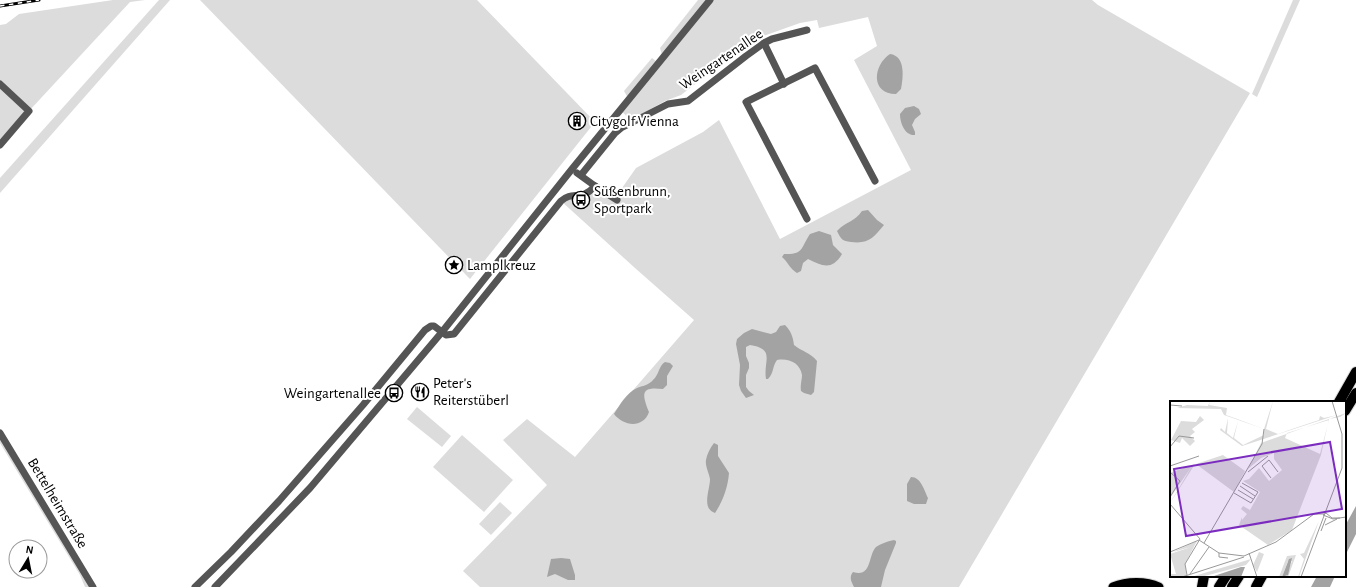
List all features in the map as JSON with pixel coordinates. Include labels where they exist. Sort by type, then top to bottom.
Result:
[{"type":"highway","points":[[1340,401],[1356,372]]},
{"type":"highway","points":[[1346,409],[1356,393]]},
{"type":"highway","points":[[1202,587],[1204,577]]},
{"type":"highway","points":[[1219,587],[1225,577]]},
{"type":"highway","points":[[1232,587],[1238,577]]},
{"type":"highway","points":[[1256,587],[1261,577]]},
{"type":"main road","points":[[1114,587],[1127,583],[1139,583],[1153,584],[1159,587]]},
{"type":"street","points":[[215,587],[310,488],[389,395],[442,332],[572,169],[710,0]]},
{"type":"street","name":"Weingartenallee","points":[[581,175],[621,128],[668,104],[688,101],[764,43],[772,39],[807,30]]},
{"type":"street","points":[[764,43],[784,84]]},
{"type":"street","points":[[806,219],[746,102],[815,68],[875,181]]},
{"type":"street","points":[[0,84],[29,111],[0,145]]},
{"type":"street","points":[[572,169],[617,200]]},
{"type":"street","points":[[195,587],[280,501],[425,330],[431,326],[434,326],[448,335],[454,334],[561,201],[569,196],[584,195],[595,186]]},
{"type":"street","points":[[473,292],[482,300]]},
{"type":"street","points":[[378,387],[389,395]]},
{"type":"street","name":"Bettelheimstraße","points":[[0,433],[93,587]]},
{"type":"shaded area","points":[[113,0],[145,0],[130,2],[29,111],[0,145],[0,25],[6,24],[19,14]]},
{"type":"shaded area","points":[[159,0],[170,0],[0,193],[0,178]]},
{"type":"shaded area","name":"Citygolf Vienna","points":[[200,0],[477,0],[595,122],[470,279]]},
{"type":"shaded area","points":[[698,0],[707,0],[662,55],[660,48]]},
{"type":"shaded area","points":[[710,0],[1092,0],[1098,5],[1250,93],[959,587],[480,587],[463,571],[547,485],[503,440],[527,419],[575,457],[694,320],[561,201],[581,196],[595,186],[615,198],[636,168],[703,132],[719,120],[780,239],[911,170],[854,60],[877,46],[868,17],[819,28],[817,20],[800,23],[752,40],[681,95],[665,101],[631,120],[620,110]]},
{"type":"shaded area","points":[[1293,0],[1300,0],[1257,97],[1252,94]]},
{"type":"shaded area","points":[[890,54],[899,59],[903,74],[901,89],[896,94],[888,93],[882,89],[878,84],[877,78],[880,65]]},
{"type":"shaded area","points":[[652,58],[657,62],[628,98],[624,91]]},
{"type":"shaded area","points":[[914,106],[919,109],[921,114],[915,119],[912,125],[915,135],[911,135],[904,128],[900,114],[905,108]]},
{"type":"shaded area","points":[[868,210],[884,225],[877,233],[870,239],[862,242],[848,242],[842,239],[837,231],[859,215],[862,211]]},
{"type":"shaded area","points":[[819,231],[831,235],[833,245],[842,254],[834,263],[826,266],[808,259],[803,263],[801,271],[797,273],[782,257],[784,254],[799,252],[810,234]]},
{"type":"shaded area","points":[[785,325],[791,334],[794,345],[812,356],[817,361],[814,392],[811,395],[801,391],[801,371],[796,364],[790,361],[777,360],[771,374],[768,379],[766,379],[766,353],[763,349],[750,345],[746,347],[746,356],[749,363],[749,368],[746,375],[746,387],[754,395],[746,398],[739,385],[740,365],[736,344],[737,339],[752,329],[771,334],[776,332],[780,326]]},
{"type":"shaded area","points":[[665,362],[670,363],[673,366],[667,376],[667,385],[663,389],[650,389],[645,393],[644,396],[649,412],[646,417],[642,421],[633,424],[622,421],[618,418],[614,414],[621,403],[633,390],[651,382],[657,376],[661,365]]},
{"type":"shaded area","points":[[417,407],[451,436],[442,447],[407,419]]},
{"type":"shaded area","points":[[462,435],[513,480],[484,512],[433,467]]},
{"type":"shaded area","points":[[0,438],[90,587],[85,587],[80,575],[0,443]]},
{"type":"shaded area","points":[[714,443],[718,445],[718,456],[729,473],[725,494],[715,513],[711,511],[707,503],[710,479],[706,462],[708,453]]},
{"type":"shaded area","points":[[911,477],[917,479],[922,484],[928,498],[926,504],[914,504],[907,501],[907,484]]},
{"type":"shaded area","points":[[500,502],[512,513],[491,535],[479,524]]},
{"type":"shaded area","points":[[1356,506],[1356,534],[1346,554],[1346,524]]},
{"type":"shaded area","points":[[894,540],[896,543],[885,570],[881,587],[854,587],[851,579],[853,572],[859,573],[867,569],[873,551],[876,547]]},
{"type":"shaded area","points":[[551,559],[570,559],[575,580],[568,580],[555,574],[547,577]]},
{"type":"shaded area","points":[[1316,577],[1335,577],[1330,587],[1311,587]]},
{"type":"railway","points":[[0,6],[39,0]]},
{"type":"place","name":"Citygolf Vienna","points":[[577,121]]},
{"type":"place","name":"Süßenbrunn, Sportpark","points":[[581,200]]},
{"type":"place","name":"Lamplkreuz","points":[[454,265]]},
{"type":"place","name":"Peter's Reiterstüberl","points":[[420,392]]},
{"type":"place","name":"Weingartenallee","points":[[394,393]]}]
